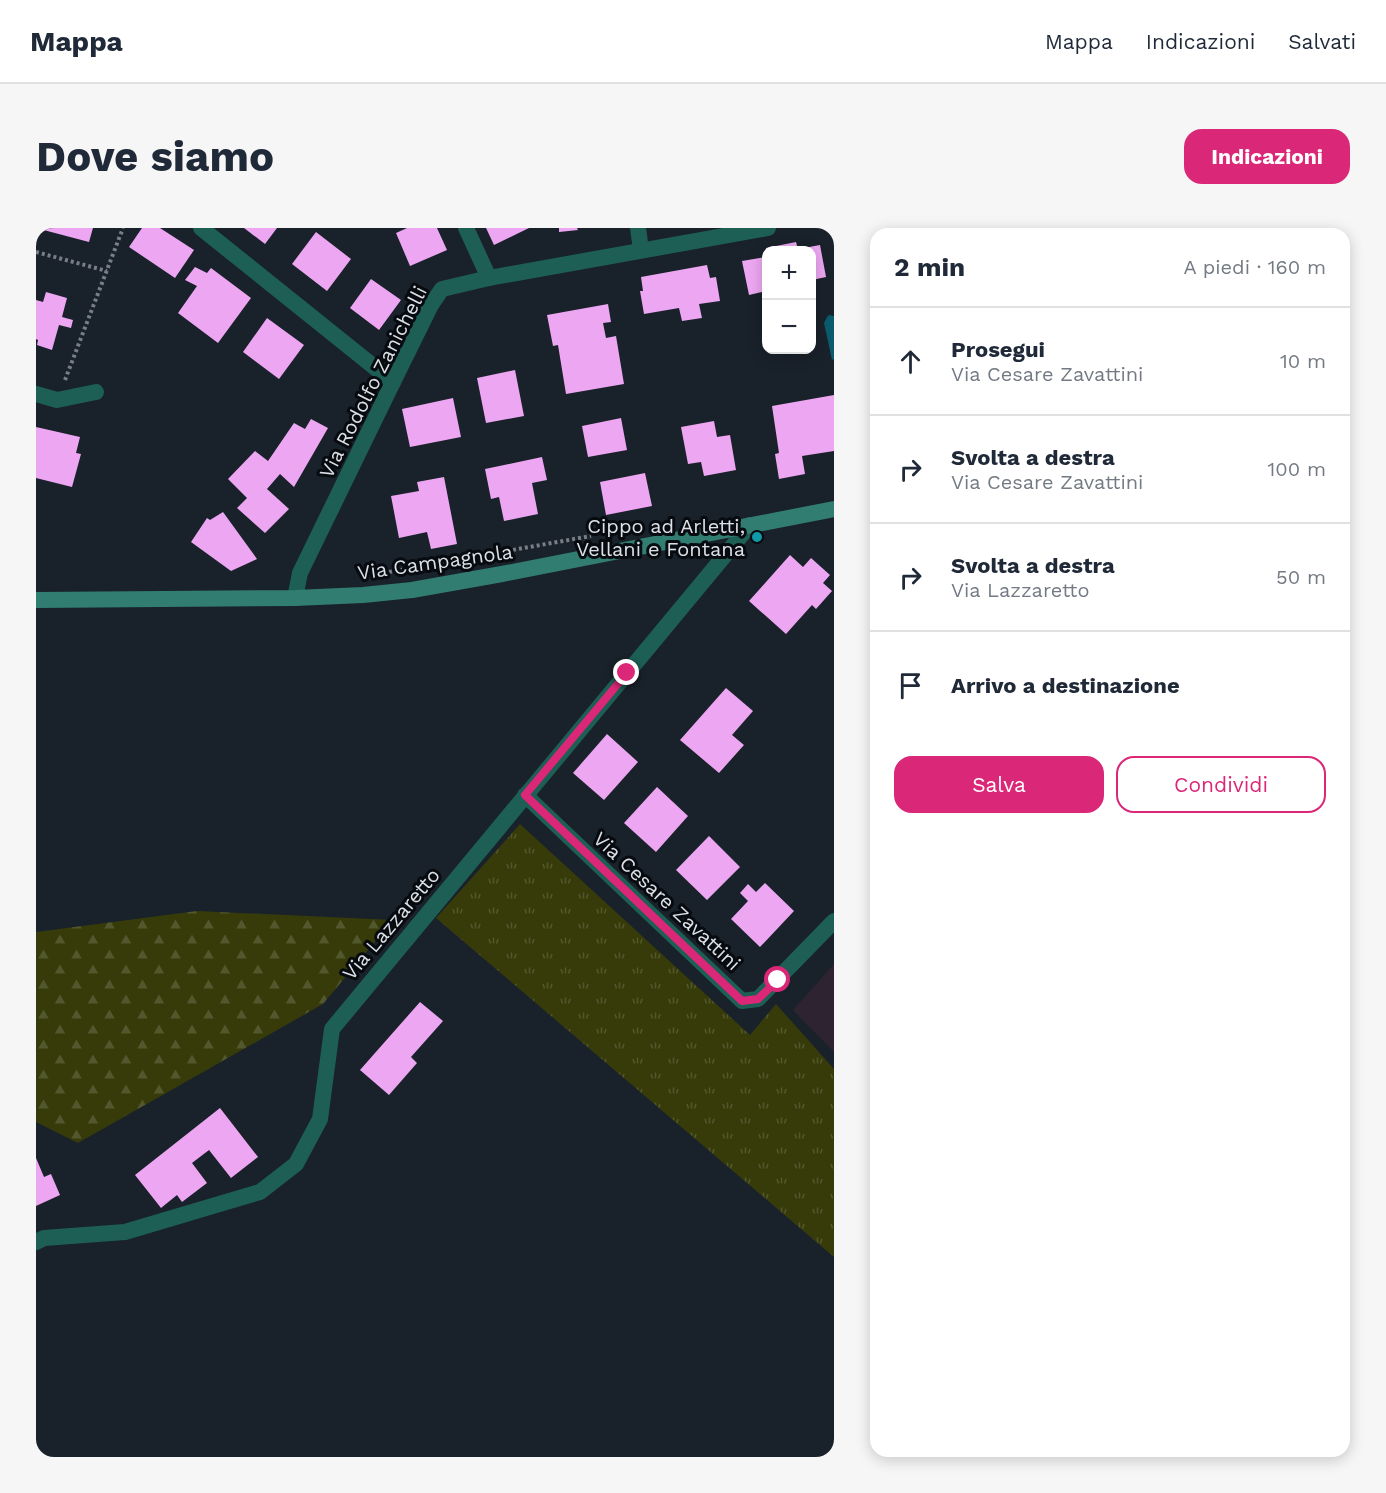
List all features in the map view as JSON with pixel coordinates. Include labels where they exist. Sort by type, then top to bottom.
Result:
[{"type":"main road","name":"Via Campagnola","points":[[36,600],[295,598],[412,590],[834,509]]},
{"type":"street","points":[[201,228],[393,382]]},
{"type":"street","points":[[466,228],[489,278]]},
{"type":"street","points":[[638,228],[641,250]]},
{"type":"street","name":"Via Rodolfo Zanichelli","points":[[295,598],[300,573],[431,305],[442,289],[489,278],[768,228]]},
{"type":"street","points":[[36,394],[57,400],[96,392]]},
{"type":"street","name":"Via Lazzaretto","points":[[36,1242],[44,1238],[125,1232],[137,1229],[260,1192],[296,1164],[320,1119],[332,1029],[750,525]]},
{"type":"street","name":"Via Cesare Zavattini","points":[[525,795],[742,1001],[758,999],[834,921]]},
{"type":"path","points":[[57,400],[123,228]]},
{"type":"path","points":[[36,252],[107,272]]},
{"type":"path","points":[[381,573],[602,534]]},
{"type":"shaded area","points":[[834,964],[834,1052],[793,1010]]},
{"type":"green space","points":[[520,824],[750,1035],[776,1004],[834,1069],[834,1257],[436,918]]},
{"type":"green space","points":[[197,911],[393,920],[323,1004],[78,1143],[36,1122],[36,932]]},
{"type":"water","points":[[829,315],[834,316],[834,359],[832,360],[824,323]]},
{"type":"building","points":[[36,228],[93,228],[89,242]]},
{"type":"building","points":[[142,228],[160,228],[194,250],[175,278],[129,247]]},
{"type":"building","points":[[244,228],[277,228],[265,244]]},
{"type":"building","points":[[407,228],[437,228],[447,250],[410,266],[396,233]]},
{"type":"building","points":[[486,228],[529,228],[494,245]]},
{"type":"building","points":[[559,228],[577,228],[578,230],[559,232]]},
{"type":"building","points":[[316,232],[351,259],[327,291],[292,264]]},
{"type":"building","points":[[796,242],[797,246],[776,246]]},
{"type":"building","points":[[820,245],[826,277],[816,279],[814,246]]},
{"type":"building","points":[[762,258],[762,292],[749,295],[742,261]]},
{"type":"building","points":[[707,265],[710,278],[716,277],[720,301],[699,304],[702,318],[682,321],[679,308],[644,314],[640,291],[643,291],[641,277]]},
{"type":"building","points":[[195,267],[207,273],[211,268],[251,298],[218,343],[178,313],[197,286],[185,280]]},
{"type":"building","points":[[371,279],[401,300],[379,330],[350,308]]},
{"type":"building","points":[[46,292],[67,298],[62,317],[73,320],[71,328],[59,325],[52,350],[37,345],[38,340],[36,339],[36,300],[43,302]]},
{"type":"building","points":[[608,304],[611,322],[603,323],[606,338],[616,336],[624,384],[566,394],[558,345],[553,346],[547,315]]},
{"type":"building","points":[[267,318],[304,345],[279,379],[243,352]]},
{"type":"building","points":[[515,370],[524,416],[486,423],[477,378]]},
{"type":"building","points":[[834,395],[834,451],[802,456],[805,474],[779,479],[775,454],[779,453],[772,406]]},
{"type":"building","points":[[453,398],[461,437],[410,447],[402,409]]},
{"type":"building","points":[[621,418],[627,450],[588,457],[582,426]]},
{"type":"building","points":[[311,419],[328,428],[294,487],[280,474],[267,489],[289,509],[265,533],[237,508],[247,498],[228,479],[255,451],[268,461],[294,423],[305,429]]},
{"type":"building","points":[[714,421],[717,437],[730,435],[736,470],[704,476],[701,462],[688,464],[681,427]]},
{"type":"building","points":[[36,427],[80,437],[76,453],[81,454],[72,487],[36,478]]},
{"type":"building","points":[[542,457],[547,480],[532,483],[538,514],[504,521],[499,497],[491,499],[485,469]]},
{"type":"building","points":[[645,473],[652,506],[606,515],[600,482]]},
{"type":"building","points":[[444,477],[457,544],[431,549],[427,532],[399,538],[391,496],[419,491],[417,482]]},
{"type":"building","points":[[223,512],[257,559],[231,571],[191,542],[207,518],[210,520]]},
{"type":"building","points":[[790,555],[803,567],[811,558],[830,575],[823,583],[832,591],[816,609],[812,605],[786,634],[749,601]]},
{"type":"building","points":[[726,688],[753,711],[732,735],[744,745],[719,773],[680,740]]},
{"type":"building","points":[[607,734],[638,762],[604,800],[573,773]]},
{"type":"building","points":[[657,787],[688,816],[656,852],[624,823]]},
{"type":"building","points":[[709,836],[740,867],[707,900],[676,870]]},
{"type":"building","points":[[765,883],[794,911],[760,947],[731,919],[748,901],[740,893],[748,884],[756,892]]},
{"type":"building","points":[[420,1002],[443,1021],[411,1057],[417,1063],[389,1095],[360,1070]]},
{"type":"building","points":[[220,1108],[258,1157],[231,1178],[209,1150],[192,1163],[207,1183],[182,1202],[177,1195],[161,1208],[135,1175]]},
{"type":"building","points":[[36,1158],[44,1177],[51,1174],[60,1195],[36,1206]]},
{"type":"place","name":"Cippo ad Arletti, Vellani e Fontana","points":[[757,537]]},
{"type":"route","points":[[627,673],[525,795],[742,1001],[758,999],[778,980]]}]
